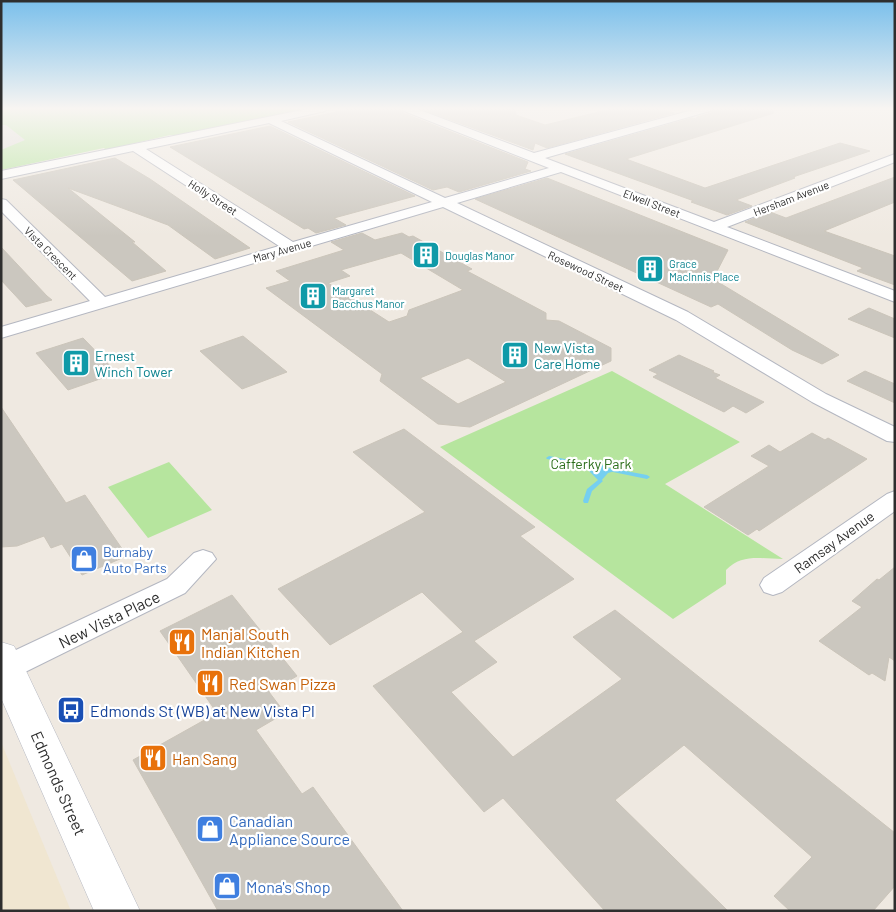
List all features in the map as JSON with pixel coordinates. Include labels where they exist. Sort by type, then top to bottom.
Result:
[{"type":"street","points":[[1,175],[118,152]]},
{"type":"street","name":"Holly Street","points":[[142,152],[290,247]]},
{"type":"street","name":"Rosewood Street","points":[[338,152],[682,316],[819,398],[895,436]]},
{"type":"street","name":"Elwell Street","points":[[520,152],[895,297]]},
{"type":"street","points":[[534,157],[553,152]]},
{"type":"street","name":"Hersham Avenue","points":[[714,227],[895,158]]},
{"type":"street","name":"Mary Avenue","points":[[1,333],[562,168]]},
{"type":"street","name":"Vista Crescent","points":[[1,202],[101,303]]},
{"type":"street","name":"Ramsay Avenue","points":[[773,585],[895,498]]},
{"type":"street","name":"New Vista Place","points":[[4,662],[176,586],[203,559]]},
{"type":"street","name":"Edmonds Street","points":[[4,662],[117,911]]},
{"type":"shaded area","points":[[1,742],[71,911],[1,911]]},
{"type":"green space","points":[[1,152],[87,152],[1,170]]},
{"type":"green space","name":"Cafferky Park","points":[[612,371],[740,442],[665,484],[783,559],[753,558],[739,561],[726,570],[726,584],[673,619],[440,447]]},
{"type":"green space","points":[[169,462],[212,510],[148,538],[108,487]]},
{"type":"water","points":[[594,462],[615,471],[608,473],[601,481],[598,480],[586,468],[586,465]]},
{"type":"building","points":[[177,152],[323,152],[415,196],[334,218],[346,225],[316,233],[308,228],[304,229]]},
{"type":"building","points":[[351,152],[501,152],[528,162],[525,169],[531,171],[459,192],[447,187],[433,190]]},
{"type":"building","points":[[574,152],[650,152],[626,159],[705,188],[814,152],[868,152],[793,177],[795,178],[736,200],[752,206],[727,215],[565,154]]},
{"type":"building","points":[[115,158],[150,179],[250,248],[215,259],[168,225],[68,188],[135,242],[132,242],[166,271],[132,281],[13,180]]},
{"type":"building","points":[[895,177],[895,202],[824,231],[895,256],[895,285],[857,271],[863,268],[745,222],[770,212],[786,218]]},
{"type":"building","points":[[547,178],[728,250],[713,279],[839,355],[822,364],[792,350],[718,304],[711,307],[475,199]]},
{"type":"building","name":"New Vista Care Home","points":[[362,233],[375,240],[402,233],[409,237],[413,236],[472,269],[467,271],[546,313],[546,320],[559,321],[611,348],[611,361],[470,427],[438,424],[380,381],[382,374],[266,288],[290,281],[276,271],[344,250],[331,242]],"holes":[[[401,253],[463,290],[409,310],[407,316],[389,322],[328,283],[350,276],[341,270]],[[468,358],[506,382],[458,404],[420,378]]]},
{"type":"building","points":[[1,247],[52,300],[26,307],[1,280]]},
{"type":"building","points":[[869,308],[895,319],[895,338],[848,319]]},
{"type":"building","points":[[243,336],[287,372],[242,389],[200,351]]},
{"type":"building","name":"Ernest Winch Tower","points":[[83,338],[117,373],[68,390],[36,353]]},
{"type":"building","points":[[679,355],[714,371],[712,372],[720,375],[715,378],[764,402],[746,413],[733,406],[724,412],[653,377],[658,374],[649,370]]},
{"type":"building","points":[[865,371],[895,384],[895,403],[847,381]]},
{"type":"building","points":[[1,407],[66,503],[85,495],[127,556],[82,575],[62,544],[51,548],[44,536],[17,546],[1,547]]},
{"type":"building","points":[[404,429],[535,527],[520,536],[574,579],[474,641],[497,662],[451,692],[513,757],[622,679],[573,637],[615,610],[895,833],[895,886],[873,911],[790,911],[774,896],[812,857],[684,745],[615,800],[728,911],[605,911],[503,798],[484,812],[373,686],[463,632],[422,592],[330,645],[278,589],[425,512],[353,452]]},
{"type":"building","points":[[812,433],[825,440],[828,438],[867,459],[759,531],[757,529],[748,535],[704,507],[769,466],[751,456],[769,445],[780,452]]},
{"type":"building","points":[[895,567],[895,661],[889,657],[885,681],[872,673],[869,675],[819,641],[862,607],[852,601],[877,579],[879,580]]},
{"type":"building","points":[[232,595],[297,676],[269,692],[285,713],[256,730],[302,794],[313,787],[403,911],[218,911],[133,760],[217,713],[160,631]]},
{"type":"waterway","points":[[549,458],[586,465]]},
{"type":"waterway","points":[[615,471],[647,477]]},
{"type":"waterway","points":[[586,501],[589,490],[600,481]]},
{"type":"place","name":"Douglas Manor","points":[[426,255]]},
{"type":"place","name":"Grace MacInnis Place","points":[[650,269]]},
{"type":"place","name":"Margaret Bacchus Manor","points":[[313,296]]},
{"type":"place","name":"New Vista Care Home","points":[[515,355]]},
{"type":"place","name":"Ernest Winch Tower","points":[[76,363]]},
{"type":"place","name":"Burnaby Auto Parts","points":[[84,559]]},
{"type":"place","name":"Manjal South Indian Kitchen","points":[[182,642]]},
{"type":"place","name":"Red Swan Pizza","points":[[210,683]]},
{"type":"place","name":"Edmonds St (WB) at New Vista Pl","points":[[71,710]]},
{"type":"place","name":"Han Sang","points":[[153,758]]},
{"type":"place","name":"Canadian Appliance Source","points":[[210,829]]},
{"type":"place","name":"Mona's Shop","points":[[227,886]]}]
